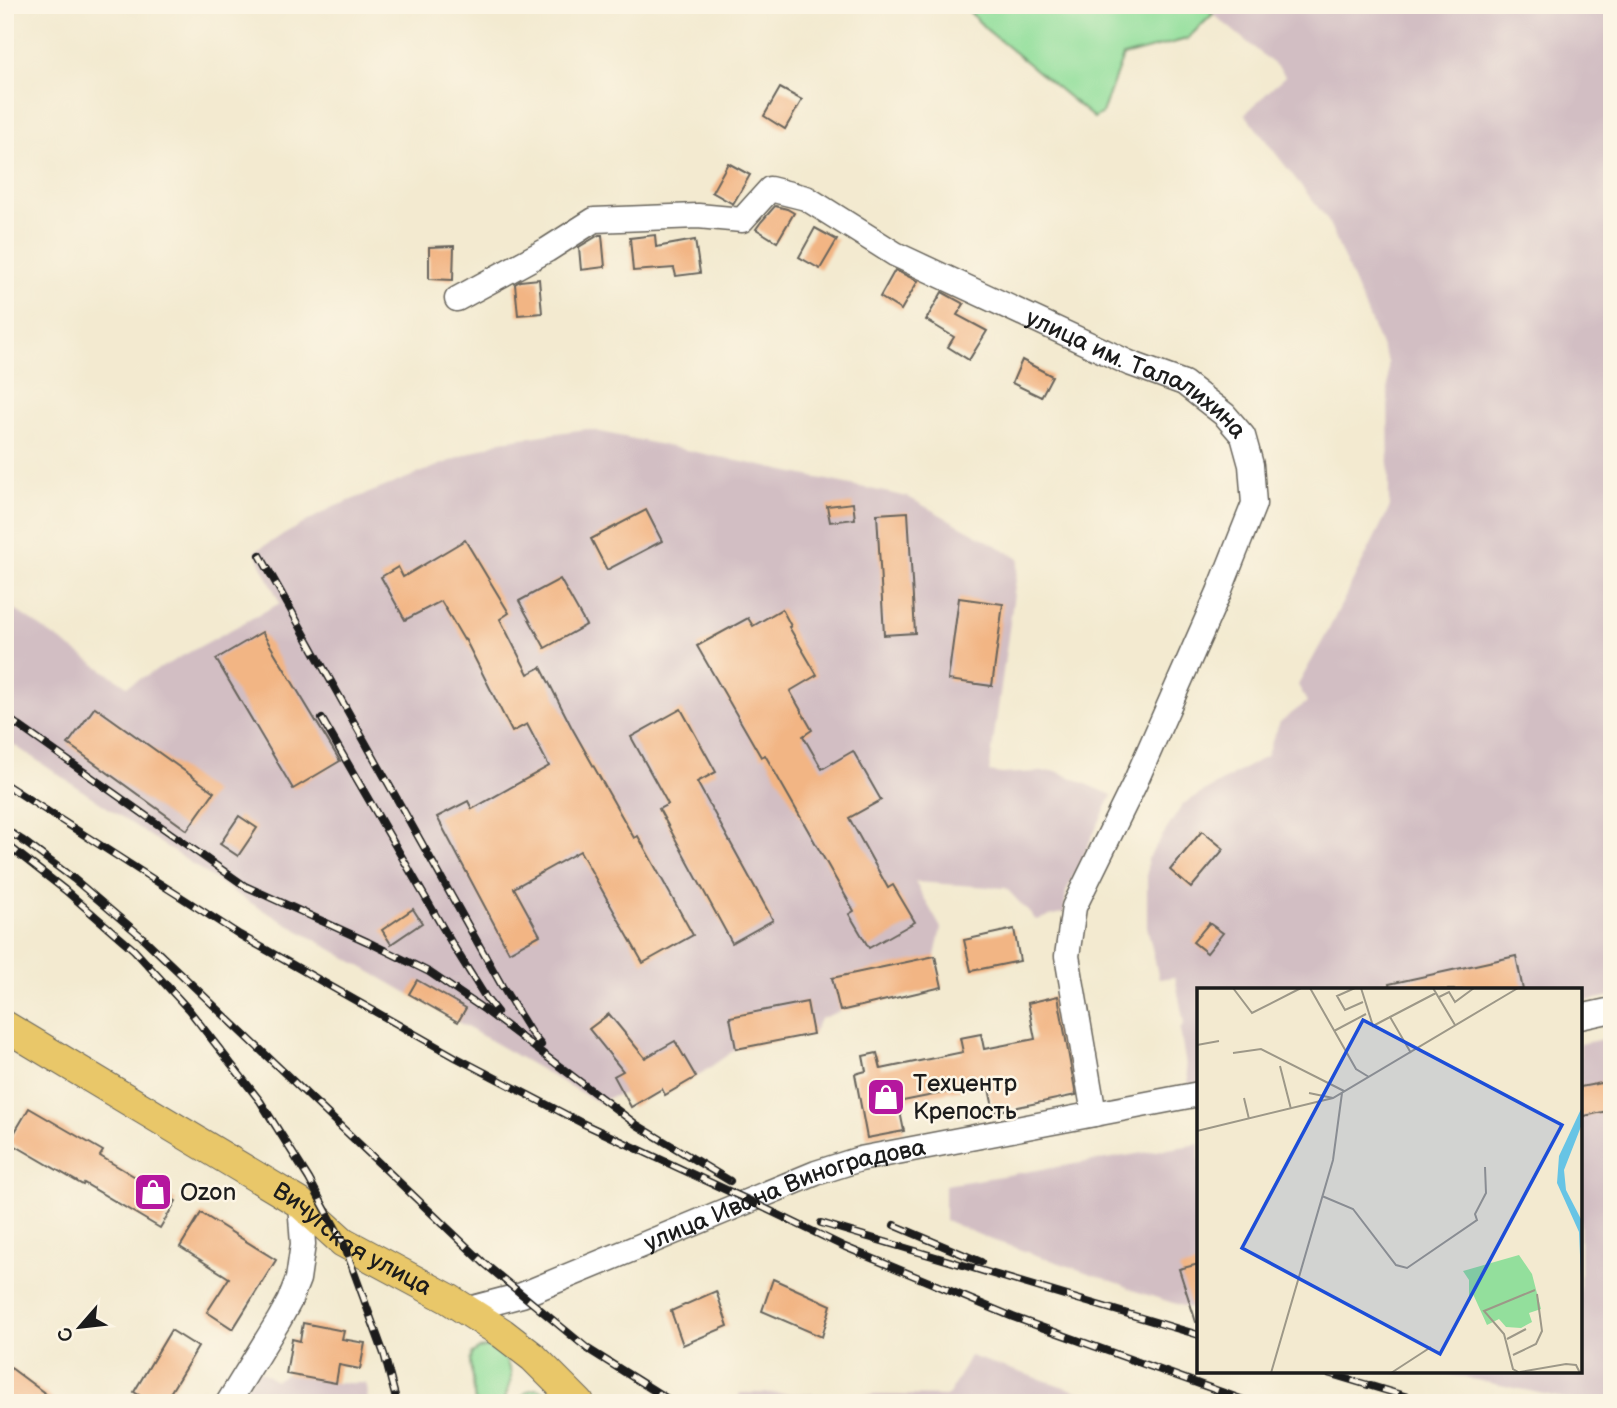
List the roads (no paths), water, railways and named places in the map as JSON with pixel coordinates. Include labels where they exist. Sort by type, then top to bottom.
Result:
[{"type":"main road","name":"Вичугская улица","points":[[5,1026],[300,1203],[343,1242],[449,1299],[502,1333],[551,1373],[579,1403]]},
{"type":"street","name":"улица им. Талалихина","points":[[457,299],[547,250],[594,220],[698,216],[741,220],[770,189],[806,198],[895,254],[1129,363],[1184,383],[1225,415],[1243,436],[1251,465],[1254,504],[1219,592],[1139,773],[1074,907],[1067,956],[1094,1114]]},
{"type":"street","points":[[1582,1017],[1612,1010]]},
{"type":"street","name":"улица Ивана Виноградова","points":[[465,1310],[522,1295],[816,1173],[860,1159],[1197,1094]]},
{"type":"street","points":[[228,1403],[279,1320],[299,1279],[303,1244],[300,1203]]},
{"type":"railway","points":[[260,555],[502,986],[541,1045]]},
{"type":"railway","points":[[5,716],[245,886],[429,972],[485,1010],[637,1125],[730,1181]]},
{"type":"railway","points":[[322,719],[454,947],[497,1012]]},
{"type":"railway","points":[[5,784],[240,935],[457,1058],[582,1123],[845,1247],[1013,1317],[1252,1403]]},
{"type":"railway","points":[[5,829],[74,879],[142,937],[485,1264],[588,1349],[674,1403]]},
{"type":"railway","points":[[5,843],[65,890],[134,950],[189,1010],[260,1101],[309,1179],[343,1242],[384,1354],[397,1403]]},
{"type":"railway","points":[[821,1223],[1197,1334]]},
{"type":"railway","points":[[894,1225],[981,1262]]},
{"type":"railway","points":[[1328,1373],[1428,1403]]},
{"type":"place","name":"Техцентр Крепость","points":[[886,1097]]},
{"type":"place","name":"Ozon","points":[[153,1192]]}]
